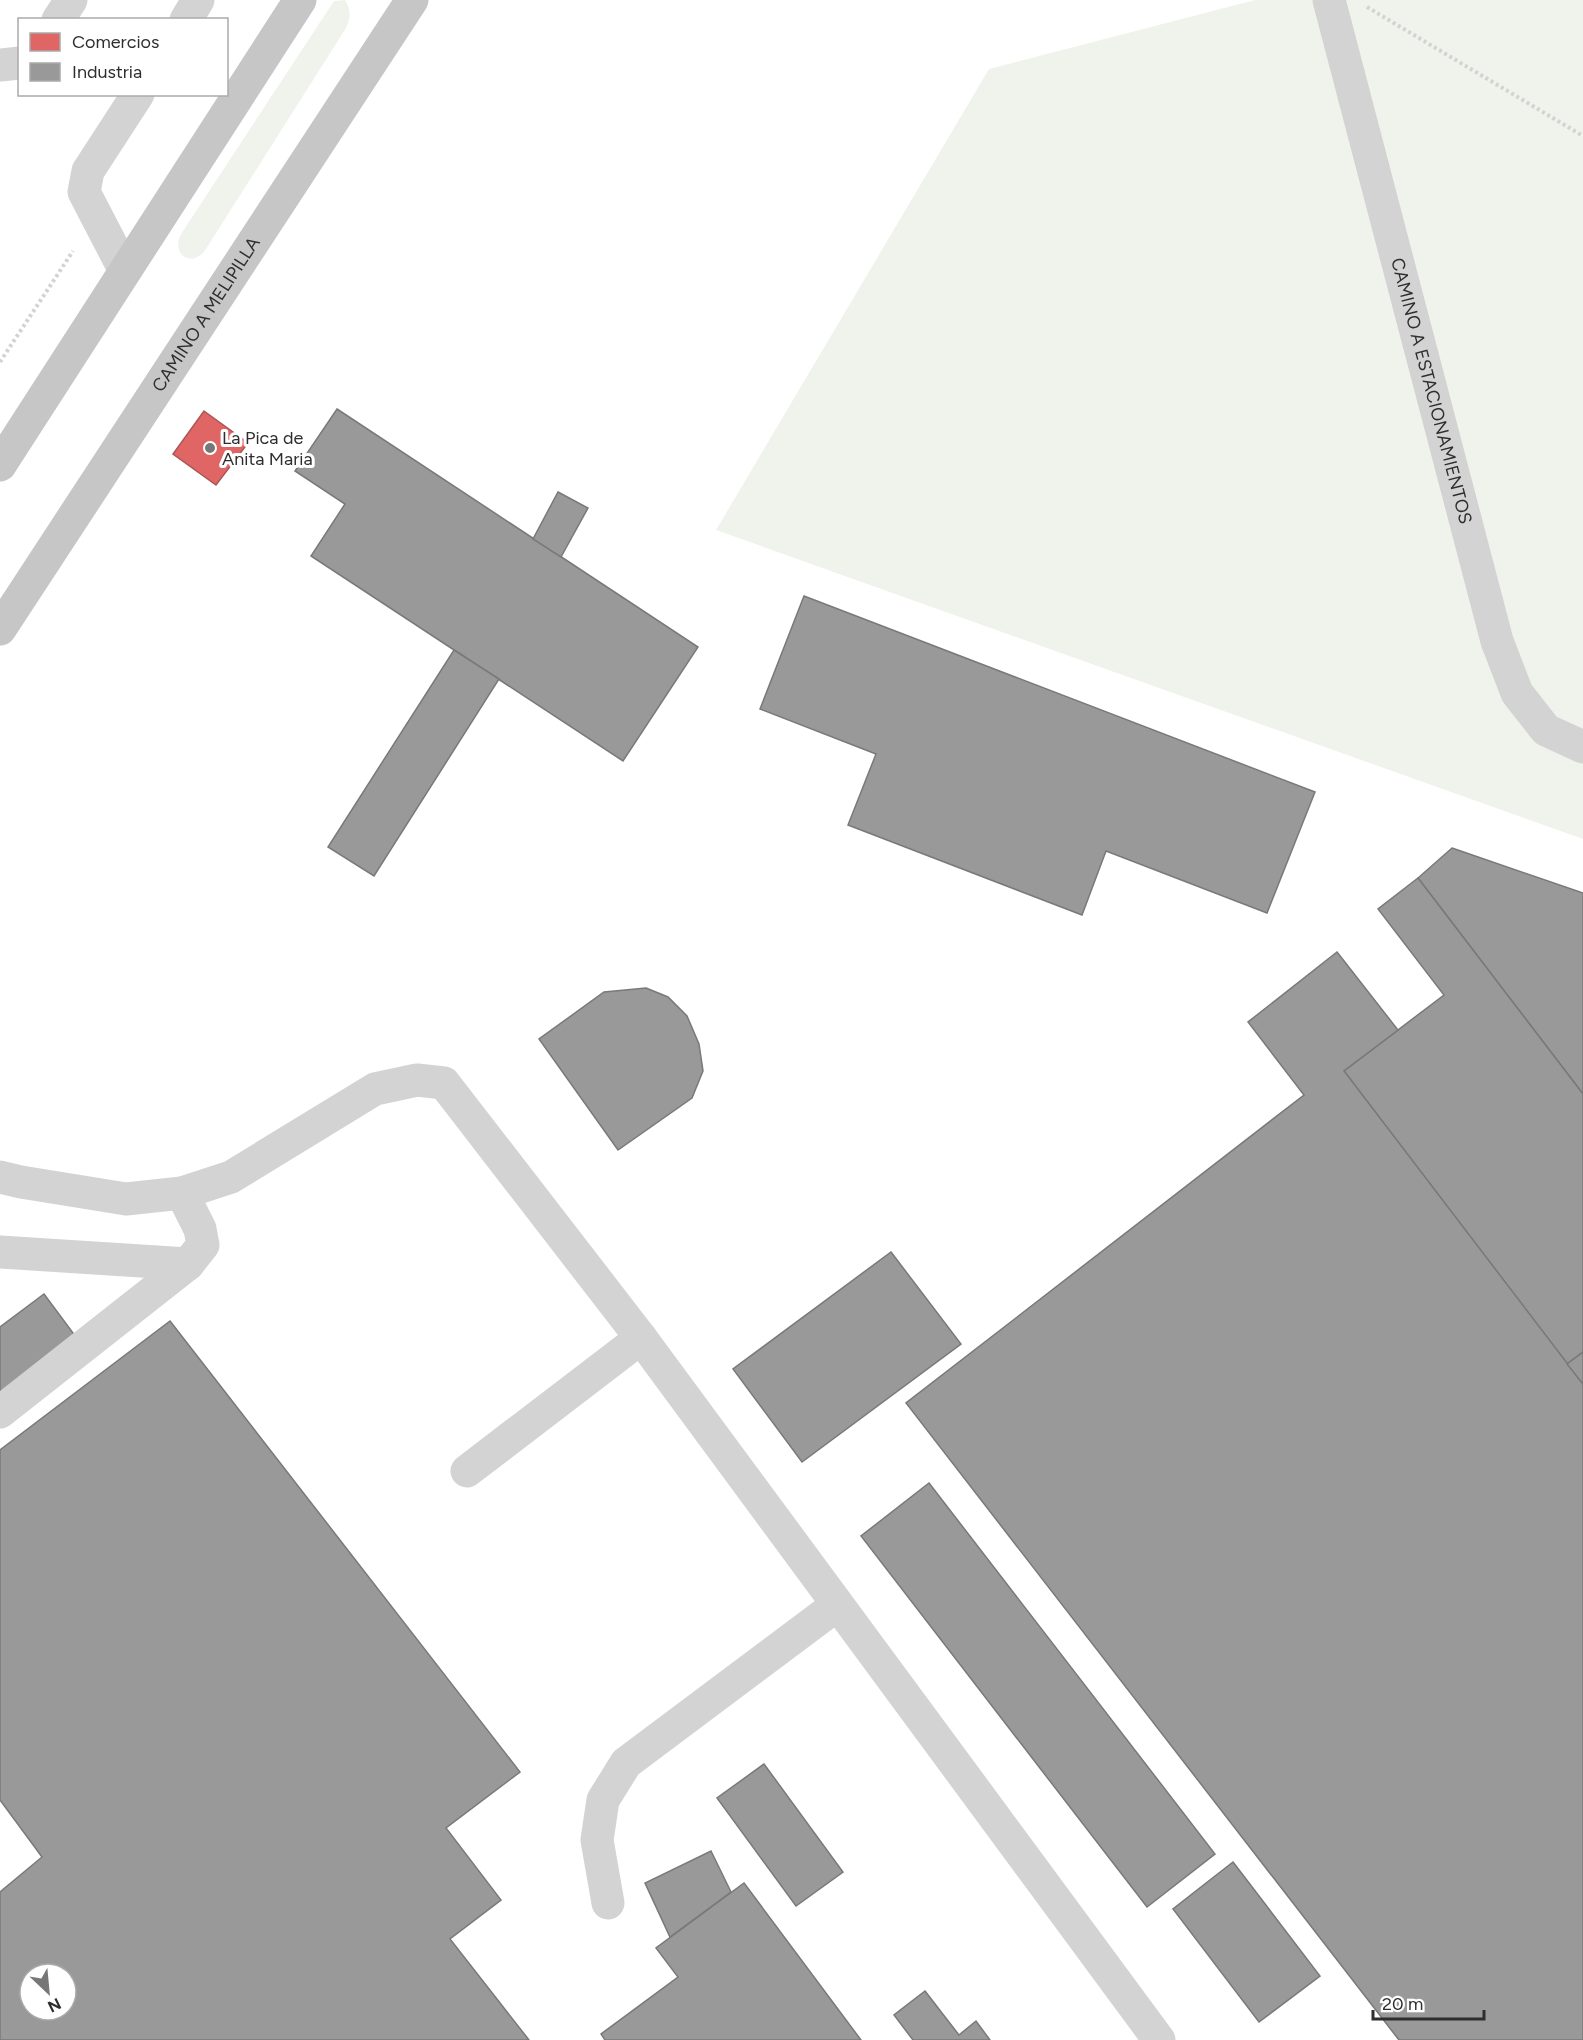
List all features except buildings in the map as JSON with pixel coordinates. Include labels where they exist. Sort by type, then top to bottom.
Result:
[{"type":"main road","points":[[0,465],[300,0]]},
{"type":"main road","name":"CAMINO A MELIPILLA","points":[[0,629],[412,0]]},
{"type":"lane","points":[[59,18],[71,0]]},
{"type":"lane","points":[[187,18],[198,0]]},
{"type":"lane","name":"CAMINO A ESTACIONAMIENTOS","points":[[1329,0],[1497,641],[1517,693],[1546,730],[1583,747]]},
{"type":"lane","points":[[0,65],[18,63]]},
{"type":"lane","points":[[125,271],[84,192],[88,171],[137,96]]},
{"type":"lane","points":[[0,1177],[126,1199],[182,1193],[231,1177],[375,1089],[417,1080],[444,1083],[641,1338],[1159,2040]]},
{"type":"lane","points":[[0,1412],[188,1264],[203,1245],[200,1229],[182,1193]]},
{"type":"lane","points":[[0,1251],[188,1264]]},
{"type":"lane","points":[[467,1471],[641,1338]]},
{"type":"lane","points":[[608,1903],[597,1840],[603,1800],[626,1763],[837,1605]]},
{"type":"path","points":[[1365,6],[1583,136]]},
{"type":"shaded area","points":[[345,0],[350,14],[346,28],[206,249],[195,258],[184,257],[178,248],[181,234],[334,1]]},
{"type":"shaded area","points":[[1255,0],[1583,0],[1583,839],[716,530],[989,69]]},
{"type":"place","name":"La Pica de Anita Maria","points":[[210,448]]}]
